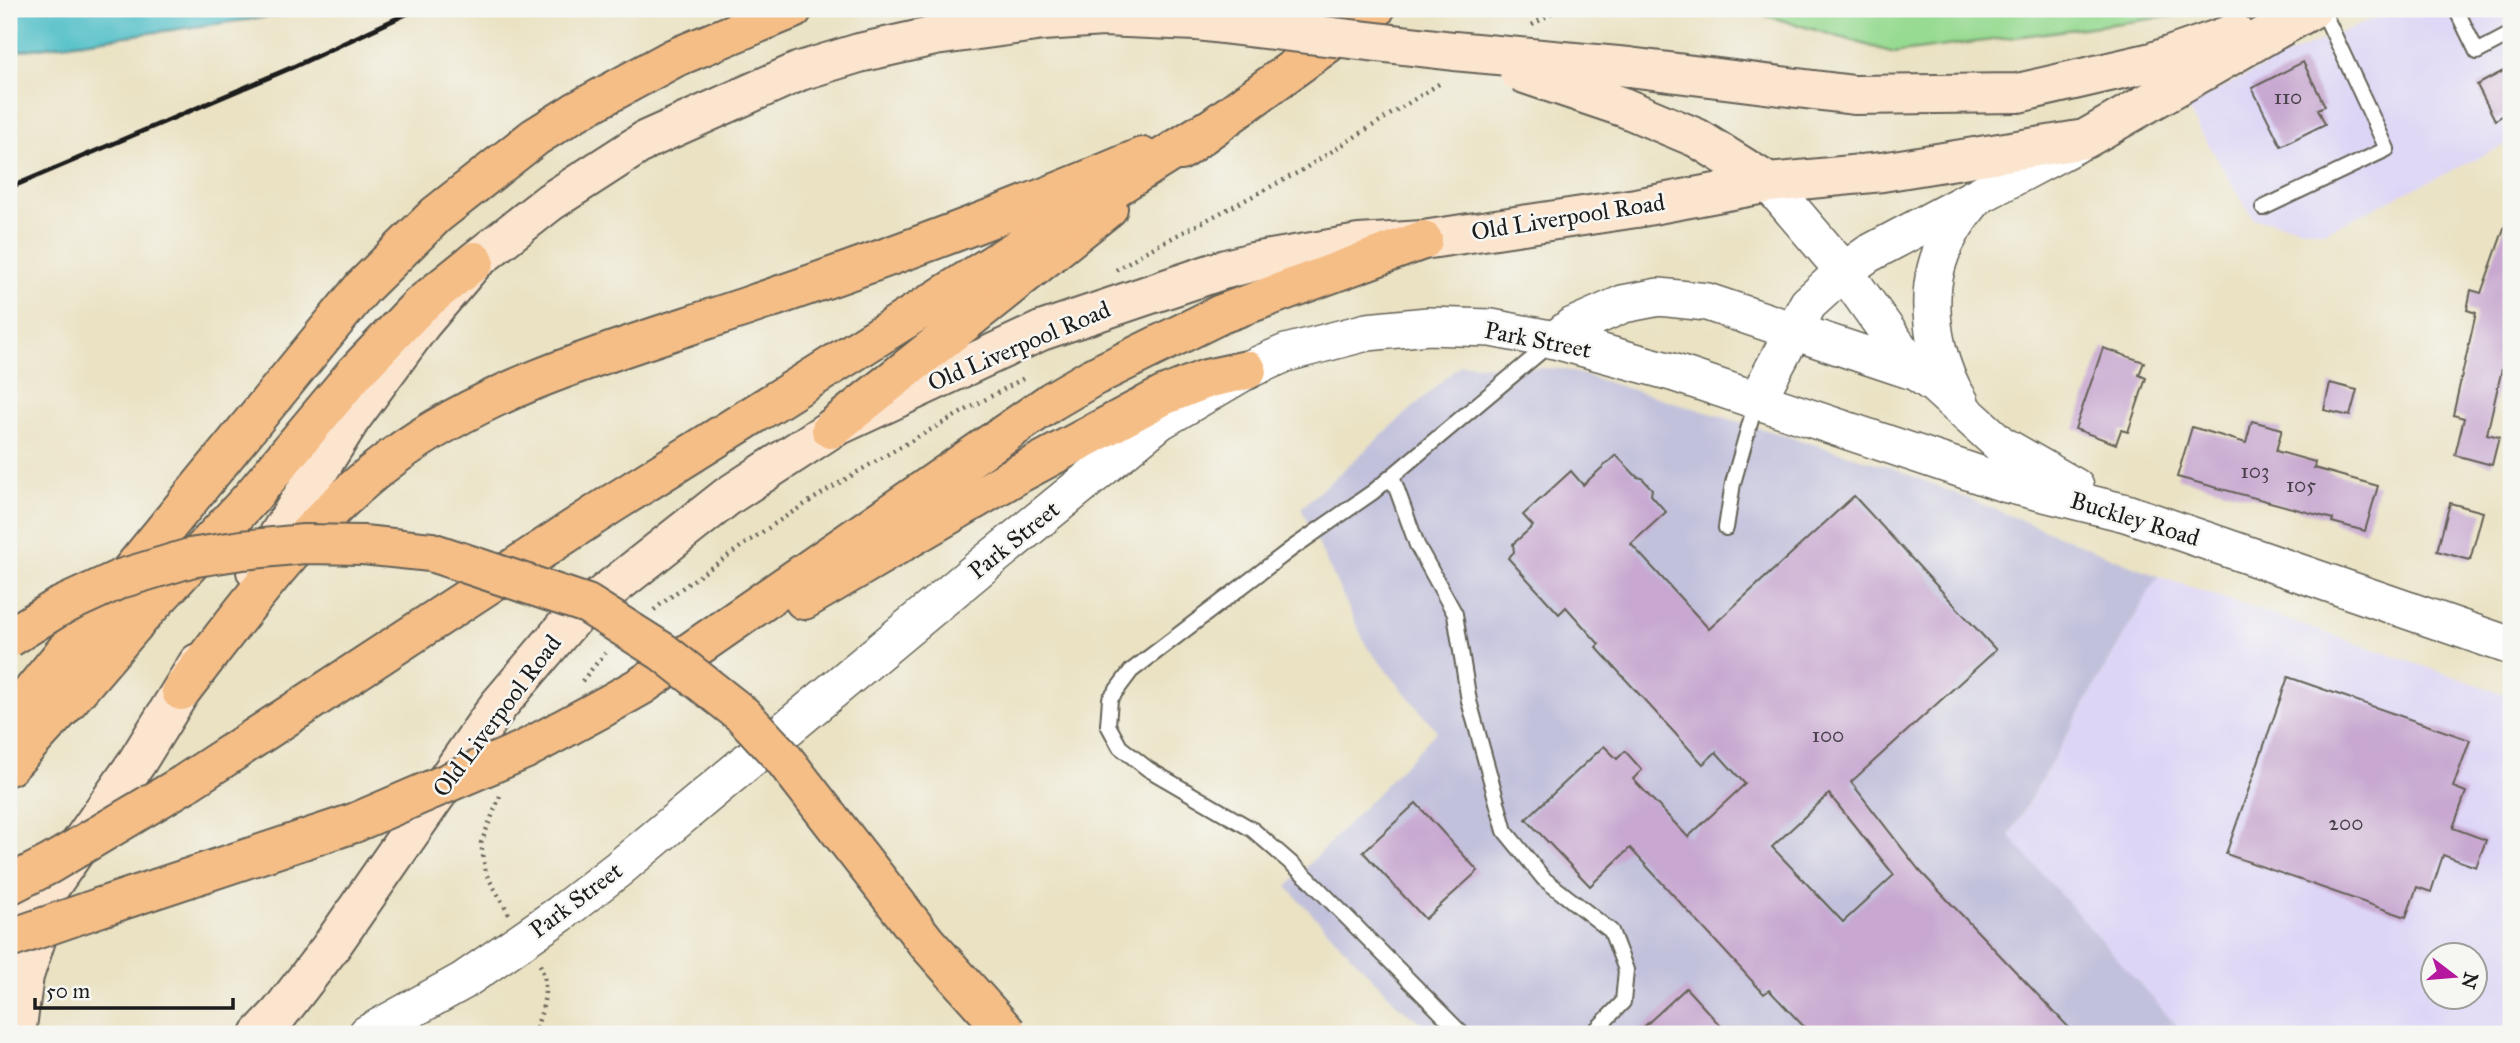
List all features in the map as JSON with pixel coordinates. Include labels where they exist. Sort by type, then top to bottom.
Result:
[{"type":"main road","points":[[9,720],[354,297],[436,215],[535,137],[575,112],[674,58],[793,9]]},
{"type":"main road","points":[[831,429],[1205,131],[1375,9]]},
{"type":"main road","points":[[9,766],[144,613],[250,499],[355,373],[419,306],[550,202],[646,140],[800,71],[859,53],[935,36],[1044,21],[1103,17],[1196,21],[1454,51],[1629,67],[1854,95],[2018,93],[2152,62],[2307,9]]},
{"type":"main road","name":"Old Liverpool Road","points":[[260,1034],[279,1014],[330,948],[498,705],[571,620],[728,496],[831,429],[1041,331],[1222,270],[1359,244],[1423,240],[1636,208],[1769,183],[1882,172],[2085,139],[2312,9]]},
{"type":"main road","points":[[1454,51],[1623,107],[1698,138],[1769,183]]},
{"type":"main road","points":[[181,691],[295,548],[360,483],[394,456],[456,416],[567,368],[862,267],[1035,202],[1205,131]]},
{"type":"main road","points":[[9,885],[50,864],[184,784],[610,505],[1205,131]]},
{"type":"main road","points":[[9,939],[354,823],[524,750],[641,686],[1052,401],[1093,377],[1221,314],[1423,240]]},
{"type":"main road","points":[[9,947],[137,762],[351,419],[422,323],[475,261]]},
{"type":"main road","points":[[602,708],[681,674],[1020,473],[1151,403],[1206,379],[1247,370]]},
{"type":"main road","points":[[9,638],[57,608],[120,579],[190,558],[304,544],[363,545],[431,552],[587,604],[663,652],[743,715],[783,758],[926,942],[1008,1034]]},
{"type":"main road","points":[[16,1034],[24,976],[57,877]]},
{"type":"street","name":"Old Liverpool Road","points":[[1757,400],[1808,304],[1844,271],[1868,254],[2085,139]]},
{"type":"street","points":[[1769,183],[1844,271],[1916,372]]},
{"type":"street","points":[[1973,420],[1950,388],[1942,369],[1932,322],[1932,281],[1946,239],[1958,218],[1978,195]]},
{"type":"street","points":[[1555,340],[1571,327],[1623,303],[1659,297],[1707,302],[1916,372],[1935,384],[2000,444],[2057,478],[2126,513]]},
{"type":"street","name":"Park Street","points":[[367,1034],[463,981],[560,914],[1160,421],[1247,370],[1286,354],[1367,332],[1428,326],[1491,328],[1555,340],[1675,373],[1757,400]]},
{"type":"street","name":"Buckley Road","points":[[1757,400],[2004,483],[2126,513],[2511,646]]},
{"type":"lane","points":[[2263,208],[2388,149],[2322,9]]},
{"type":"lane","points":[[2456,9],[2477,52],[2511,34]]},
{"type":"lane","points":[[1462,1034],[1299,870],[1252,830],[1148,769],[1120,747],[1108,724],[1111,696],[1131,671],[1392,476],[1555,340]]},
{"type":"lane","points":[[1726,528],[1732,483],[1757,400]]},
{"type":"lane","points":[[1392,476],[1417,545],[1455,614],[1469,701],[1505,831],[1544,879],[1611,931],[1626,970],[1623,1002],[1592,1034]]},
{"type":"shaded area","points":[[2397,9],[2511,9],[2511,142],[2324,232],[2253,218],[2186,107],[2276,60]]},
{"type":"shaded area","points":[[1461,364],[1563,369],[1893,468],[2158,576],[2009,836],[2184,1034],[1436,1034],[1399,1006],[1287,887],[1437,731],[1367,647],[1301,508]]},
{"type":"shaded area","points":[[2158,576],[2511,696],[2511,1034],[2184,1034],[2009,837]]},
{"type":"green space","points":[[1743,9],[2170,9],[2174,16],[1894,53]]},
{"type":"water","points":[[9,9],[327,9],[9,52]]},
{"type":"building","points":[[2303,62],[2325,106],[2318,109],[2325,124],[2281,146],[2252,88]]},
{"type":"building","points":[[2511,67],[2511,111],[2495,120],[2477,85]]},
{"type":"building","points":[[2508,217],[2511,217],[2511,348],[2507,347],[2487,434],[2499,437],[2492,465],[2455,455],[2464,418],[2453,415],[2476,313],[2467,310],[2471,290],[2481,293]]},
{"type":"building","points":[[2103,348],[2144,362],[2139,375],[2146,378],[2128,432],[2121,430],[2116,444],[2075,429]]},
{"type":"building","points":[[2330,383],[2357,390],[2350,416],[2324,410]]},
{"type":"building","points":[[2252,421],[2282,429],[2276,451],[2315,462],[2314,468],[2378,486],[2365,531],[2332,522],[2333,519],[2177,477],[2192,427],[2246,443]]},
{"type":"building","points":[[1616,455],[1652,489],[1651,495],[1666,512],[1631,544],[1709,629],[1854,496],[1996,650],[1851,782],[1919,870],[2075,1034],[1811,1034],[1769,990],[1764,994],[1630,848],[1590,886],[1526,819],[1604,746],[1617,759],[1625,751],[1642,770],[1633,779],[1688,837],[1745,784],[1716,752],[1703,764],[1596,647],[1599,644],[1566,607],[1559,614],[1508,558],[1514,552],[1513,544],[1533,526],[1523,515],[1571,471],[1583,485]],"holes":[[[1829,794],[1894,875],[1843,922],[1772,847]]]},
{"type":"building","points":[[2450,503],[2483,512],[2470,560],[2437,551]]},
{"type":"building","points":[[2288,677],[2470,740],[2453,787],[2466,792],[2453,828],[2486,840],[2476,867],[2443,855],[2431,892],[2417,887],[2406,917],[2226,854]]},
{"type":"building","points":[[1416,803],[1478,871],[1425,919],[1363,852]]},
{"type":"building","points":[[1686,988],[1728,1034],[1636,1034]]},
{"type":"railway","points":[[9,188],[293,67],[417,9]]}]
